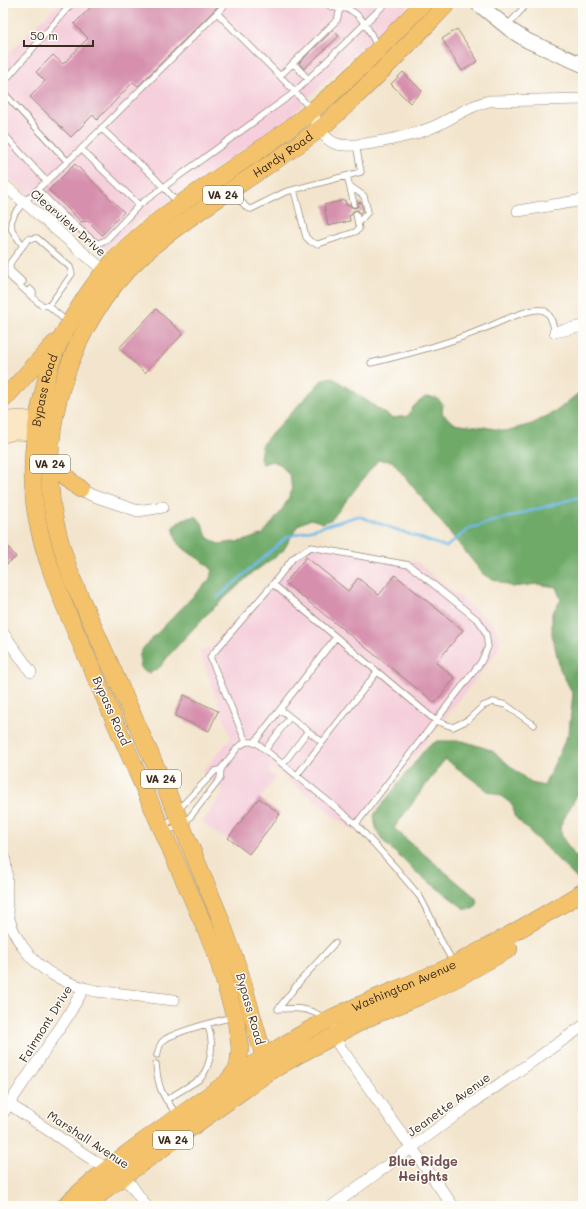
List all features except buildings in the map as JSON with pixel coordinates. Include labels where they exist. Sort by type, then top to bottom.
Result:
[{"type":"main road","name":"Hardy Road","points":[[67,327],[78,308],[104,271],[126,248],[153,224],[267,145],[312,111],[340,87],[424,3]]},
{"type":"main road","name":"Hardy Road","points":[[42,426],[58,399],[71,358],[92,316],[117,282],[153,246],[173,230],[319,130],[373,80],[448,3]]},
{"type":"main road","points":[[3,400],[39,362],[67,327]]},
{"type":"main road","name":"Bypass Road","points":[[67,327],[56,349],[49,369],[42,426],[33,473],[34,498],[43,546],[53,577],[213,946],[219,963],[239,1036],[240,1048],[238,1068],[227,1082]]},
{"type":"main road","points":[[3,420],[10,418],[21,418],[42,426]]},
{"type":"main road","points":[[3,435],[42,426]]},
{"type":"main road","name":"Bypass Road","points":[[42,426],[50,458],[52,504],[57,529],[73,581],[179,820],[219,916],[235,958],[260,1066]]},
{"type":"main road","points":[[50,458],[58,470],[80,489]]},
{"type":"main road","points":[[52,504],[60,492],[72,488],[80,489]]},
{"type":"main road","name":"Washington Avenue","points":[[227,1082],[260,1066],[371,1000],[454,964],[498,942],[583,892]]},
{"type":"main road","name":"Washington Avenue","points":[[332,1024],[370,1017],[418,997],[498,955],[583,905]]},
{"type":"main road","points":[[219,963],[239,1006],[250,1051],[260,1066]]},
{"type":"main road","name":"VA 24","points":[[65,1206],[81,1190],[115,1173],[260,1066]]},
{"type":"main road","name":"VA 24","points":[[87,1206],[107,1188],[115,1173],[135,1147],[227,1082]]},
{"type":"street","points":[[477,3],[528,41],[583,65]]},
{"type":"street","points":[[312,111],[319,130],[328,139],[336,144],[356,144],[380,142],[415,134],[435,126],[470,107],[489,101],[583,99]]},
{"type":"street","name":"Clearview Drive","points":[[3,184],[117,282]]},
{"type":"street","points":[[518,212],[583,200]]},
{"type":"street","points":[[555,332],[583,326]]},
{"type":"street","points":[[80,489],[91,495],[138,511],[163,507]]},
{"type":"street","points":[[3,633],[31,672]]},
{"type":"street","points":[[3,853],[6,863],[8,915],[12,929],[20,943],[44,969],[55,976],[84,988],[174,1000]]},
{"type":"street","name":"Fairmont Drive","points":[[6,1108],[66,1020],[84,988]]},
{"type":"street","points":[[332,1024],[340,1046],[453,1206]]},
{"type":"street","name":"Jeanette Avenue","points":[[332,1206],[471,1104],[583,1026]]},
{"type":"street","name":"Marshall Avenue","points":[[6,1108],[115,1173],[131,1185],[146,1206]]},
{"type":"lane","points":[[3,83],[72,3]]},
{"type":"lane","points":[[23,246],[12,230],[11,222],[15,213],[24,202],[81,149],[227,3]]},
{"type":"lane","points":[[326,3],[333,8],[340,6],[351,10],[365,24],[378,49]]},
{"type":"lane","points":[[38,190],[95,242],[99,243],[106,240],[139,205],[295,92],[386,3]]},
{"type":"lane","points":[[507,26],[526,5]]},
{"type":"lane","points":[[280,76],[336,20],[340,6]]},
{"type":"lane","points":[[217,13],[280,76],[312,111]]},
{"type":"lane","points":[[293,63],[308,79]]},
{"type":"lane","points":[[3,92],[67,161]]},
{"type":"lane","points":[[101,128],[180,205]]},
{"type":"lane","points":[[3,133],[46,181]]},
{"type":"lane","points":[[231,190],[247,208],[251,209],[258,207],[277,196],[294,190],[362,172],[356,144]]},
{"type":"lane","points":[[81,149],[139,205]]},
{"type":"lane","points":[[347,176],[354,204]]},
{"type":"lane","points":[[350,186],[364,196],[368,212],[358,223]]},
{"type":"lane","points":[[294,190],[306,237],[311,242],[318,244],[355,232],[359,229],[356,214]]},
{"type":"lane","points":[[49,306],[72,274],[70,267],[37,238],[28,239],[10,263],[10,277],[41,305],[49,306],[67,327]]},
{"type":"lane","points":[[10,270],[22,282]]},
{"type":"lane","points":[[30,289],[33,292],[33,298]]},
{"type":"lane","points":[[371,363],[420,351],[451,341],[518,315],[539,310],[546,311],[549,314],[555,332]]},
{"type":"lane","points":[[246,742],[210,657],[273,584],[293,558],[311,547],[409,565],[478,621],[486,634],[488,647],[481,662],[356,824]]},
{"type":"lane","points":[[273,584],[436,721],[453,727],[468,720],[483,706],[493,702],[506,705],[534,725]]},
{"type":"lane","points":[[254,743],[336,637]]},
{"type":"lane","points":[[297,775],[377,672]]},
{"type":"lane","points":[[280,709],[322,742]]},
{"type":"lane","points":[[265,750],[290,717]]},
{"type":"lane","points":[[283,764],[308,731]]},
{"type":"lane","points":[[163,830],[179,820],[220,780],[222,769],[238,747],[246,742],[258,744],[356,824],[395,867],[420,897],[454,964]]},
{"type":"lane","points":[[163,830],[179,820],[215,771],[222,769]]},
{"type":"lane","points":[[332,1024],[317,1012],[294,1008],[278,1009],[300,981],[335,943]]},
{"type":"lane","points":[[157,1055],[163,1041],[179,1033],[234,1016]]},
{"type":"lane","points":[[166,1100],[200,1079],[204,1074],[210,1058],[212,1041],[208,1024]]},
{"type":"lane","points":[[156,1064],[158,1081],[166,1100],[179,1116]]},
{"type":"shaded area","points":[[59,3],[410,3],[375,39],[359,49],[313,93],[293,115],[166,204],[139,220],[105,250],[99,252],[3,173],[3,59]]},
{"type":"shaded area","points":[[310,544],[323,545],[336,551],[417,562],[495,626],[500,641],[498,651],[354,832],[272,767],[268,772],[276,778],[260,798],[280,814],[249,854],[228,838],[220,836],[203,821],[224,792],[202,772],[231,738],[199,650],[211,648],[297,550]]},
{"type":"green space","points":[[332,377],[392,418],[408,416],[414,406],[425,397],[436,398],[443,404],[442,413],[453,423],[506,431],[532,424],[558,410],[583,391],[583,784],[560,826],[562,837],[575,856],[583,859],[583,879],[578,880],[514,816],[513,805],[501,796],[488,791],[445,759],[394,828],[475,897],[478,903],[473,909],[465,909],[417,873],[385,843],[376,830],[374,815],[426,748],[437,741],[463,741],[491,750],[531,783],[544,786],[569,732],[573,694],[560,669],[552,634],[552,613],[561,600],[556,587],[537,584],[512,587],[484,575],[392,461],[378,460],[332,519],[323,523],[311,519],[298,525],[283,551],[251,574],[204,617],[160,667],[150,673],[141,669],[139,656],[144,647],[209,580],[213,571],[205,563],[186,551],[178,543],[173,527],[183,519],[196,516],[202,523],[207,537],[218,544],[243,541],[263,534],[282,510],[292,491],[290,476],[280,464],[272,461],[263,464],[260,459],[262,444],[323,379]]},
{"type":"waterway","points":[[217,598],[287,537],[358,516],[446,547],[470,528],[583,496]]},
{"type":"district","name":"Blue Ridge Heights","points":[[423,1168]]}]
